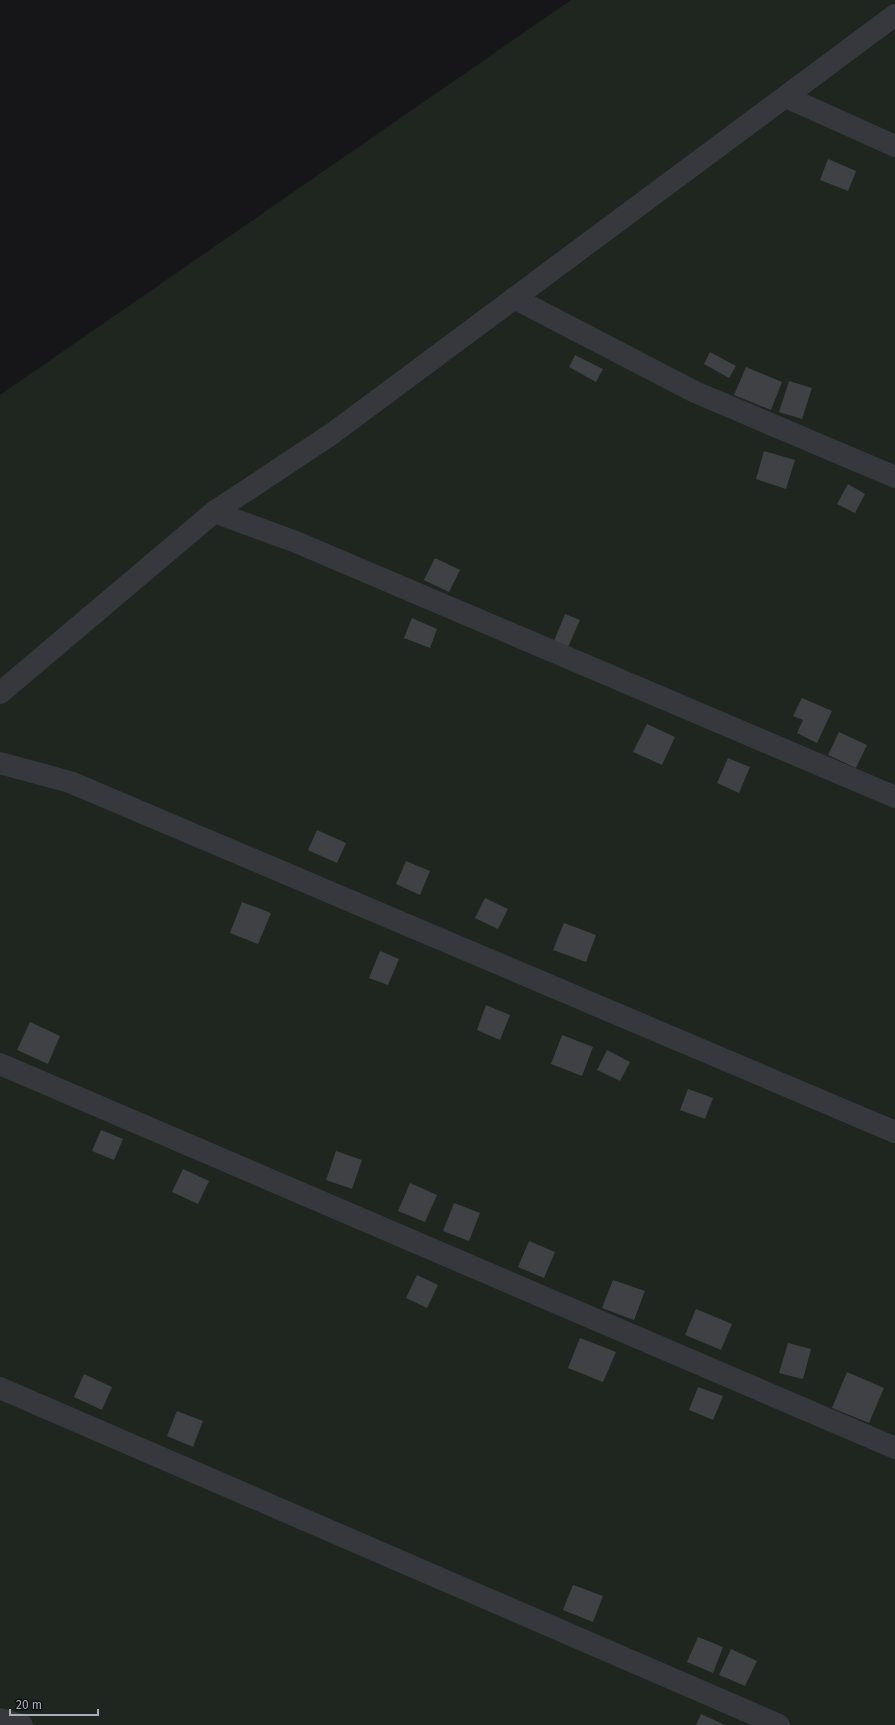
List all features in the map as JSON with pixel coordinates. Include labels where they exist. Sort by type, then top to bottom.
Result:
[{"type":"street","points":[[0,693],[214,512],[333,433],[895,15]]},
{"type":"street","points":[[786,97],[895,146]]},
{"type":"street","points":[[514,298],[695,392],[895,477]]},
{"type":"street","points":[[214,512],[296,542],[895,797]]},
{"type":"street","points":[[0,763],[70,782],[895,1132]]},
{"type":"street","points":[[0,1064],[895,1448]]},
{"type":"street","points":[[0,1388],[779,1725]]},
{"type":"street","points":[[0,1719],[22,1725]]},
{"type":"shaded area","points":[[571,0],[895,0],[895,1725],[0,1725],[0,395]]},
{"type":"building","points":[[828,159],[856,171],[848,191],[820,180]]},
{"type":"building","points":[[710,352],[736,366],[729,378],[704,364]]},
{"type":"building","points":[[575,355],[603,369],[596,382],[569,367]]},
{"type":"building","points":[[746,367],[782,382],[771,410],[734,395]]},
{"type":"building","points":[[789,381],[812,388],[802,419],[779,412]]},
{"type":"building","points":[[764,451],[795,460],[786,489],[756,479]]},
{"type":"building","points":[[848,484],[865,494],[855,513],[837,504]]},
{"type":"building","points":[[435,558],[460,570],[449,592],[424,580]]},
{"type":"building","points":[[565,614],[580,620],[568,647],[554,641]]},
{"type":"building","points":[[412,618],[437,629],[430,648],[404,638]]},
{"type":"building","points":[[802,698],[832,711],[817,743],[797,733],[803,720],[793,716]]},
{"type":"building","points":[[647,724],[675,737],[662,765],[633,752]]},
{"type":"building","points":[[839,732],[867,745],[856,768],[828,755]]},
{"type":"building","points":[[728,758],[750,767],[739,793],[717,783]]},
{"type":"building","points":[[317,830],[346,843],[337,863],[308,850]]},
{"type":"building","points":[[406,861],[430,871],[420,895],[396,884]]},
{"type":"building","points":[[485,898],[508,909],[498,929],[475,918]]},
{"type":"building","points":[[242,902],[271,913],[258,944],[230,933]]},
{"type":"building","points":[[564,923],[596,935],[586,962],[553,950]]},
{"type":"building","points":[[380,951],[399,959],[388,985],[369,978]]},
{"type":"building","points":[[486,1005],[510,1015],[500,1040],[477,1030]]},
{"type":"building","points":[[30,1022],[60,1036],[48,1064],[17,1050]]},
{"type":"building","points":[[562,1035],[593,1047],[582,1076],[551,1064]]},
{"type":"building","points":[[607,1050],[630,1062],[620,1081],[597,1070]]},
{"type":"building","points":[[688,1089],[713,1098],[705,1119],[680,1110]]},
{"type":"building","points":[[101,1130],[123,1139],[114,1160],[92,1151]]},
{"type":"building","points":[[336,1151],[362,1160],[352,1189],[326,1180]]},
{"type":"building","points":[[183,1169],[209,1181],[198,1204],[172,1192]]},
{"type":"building","points":[[410,1183],[437,1195],[425,1222],[398,1211]]},
{"type":"building","points":[[454,1203],[480,1213],[469,1241],[443,1231]]},
{"type":"building","points":[[529,1241],[555,1252],[544,1278],[518,1267]]},
{"type":"building","points":[[417,1275],[438,1285],[427,1308],[406,1298]]},
{"type":"building","points":[[613,1280],[645,1291],[634,1320],[602,1308]]},
{"type":"building","points":[[696,1309],[732,1324],[721,1350],[685,1335]]},
{"type":"building","points":[[580,1338],[616,1352],[603,1382],[568,1368]]},
{"type":"building","points":[[788,1343],[811,1349],[803,1379],[779,1373]]},
{"type":"building","points":[[847,1372],[884,1388],[869,1423],[832,1408]]},
{"type":"building","points":[[84,1374],[112,1387],[102,1410],[74,1397]]},
{"type":"building","points":[[698,1387],[723,1396],[713,1420],[689,1410]]},
{"type":"building","points":[[177,1411],[203,1421],[193,1447],[167,1436]]},
{"type":"building","points":[[573,1585],[603,1596],[593,1622],[563,1610]]},
{"type":"building","points":[[698,1637],[723,1647],[713,1673],[687,1662]]},
{"type":"building","points":[[731,1649],[757,1661],[745,1686],[719,1675]]},
{"type":"building","points":[[701,1714],[725,1725],[696,1725]]}]
